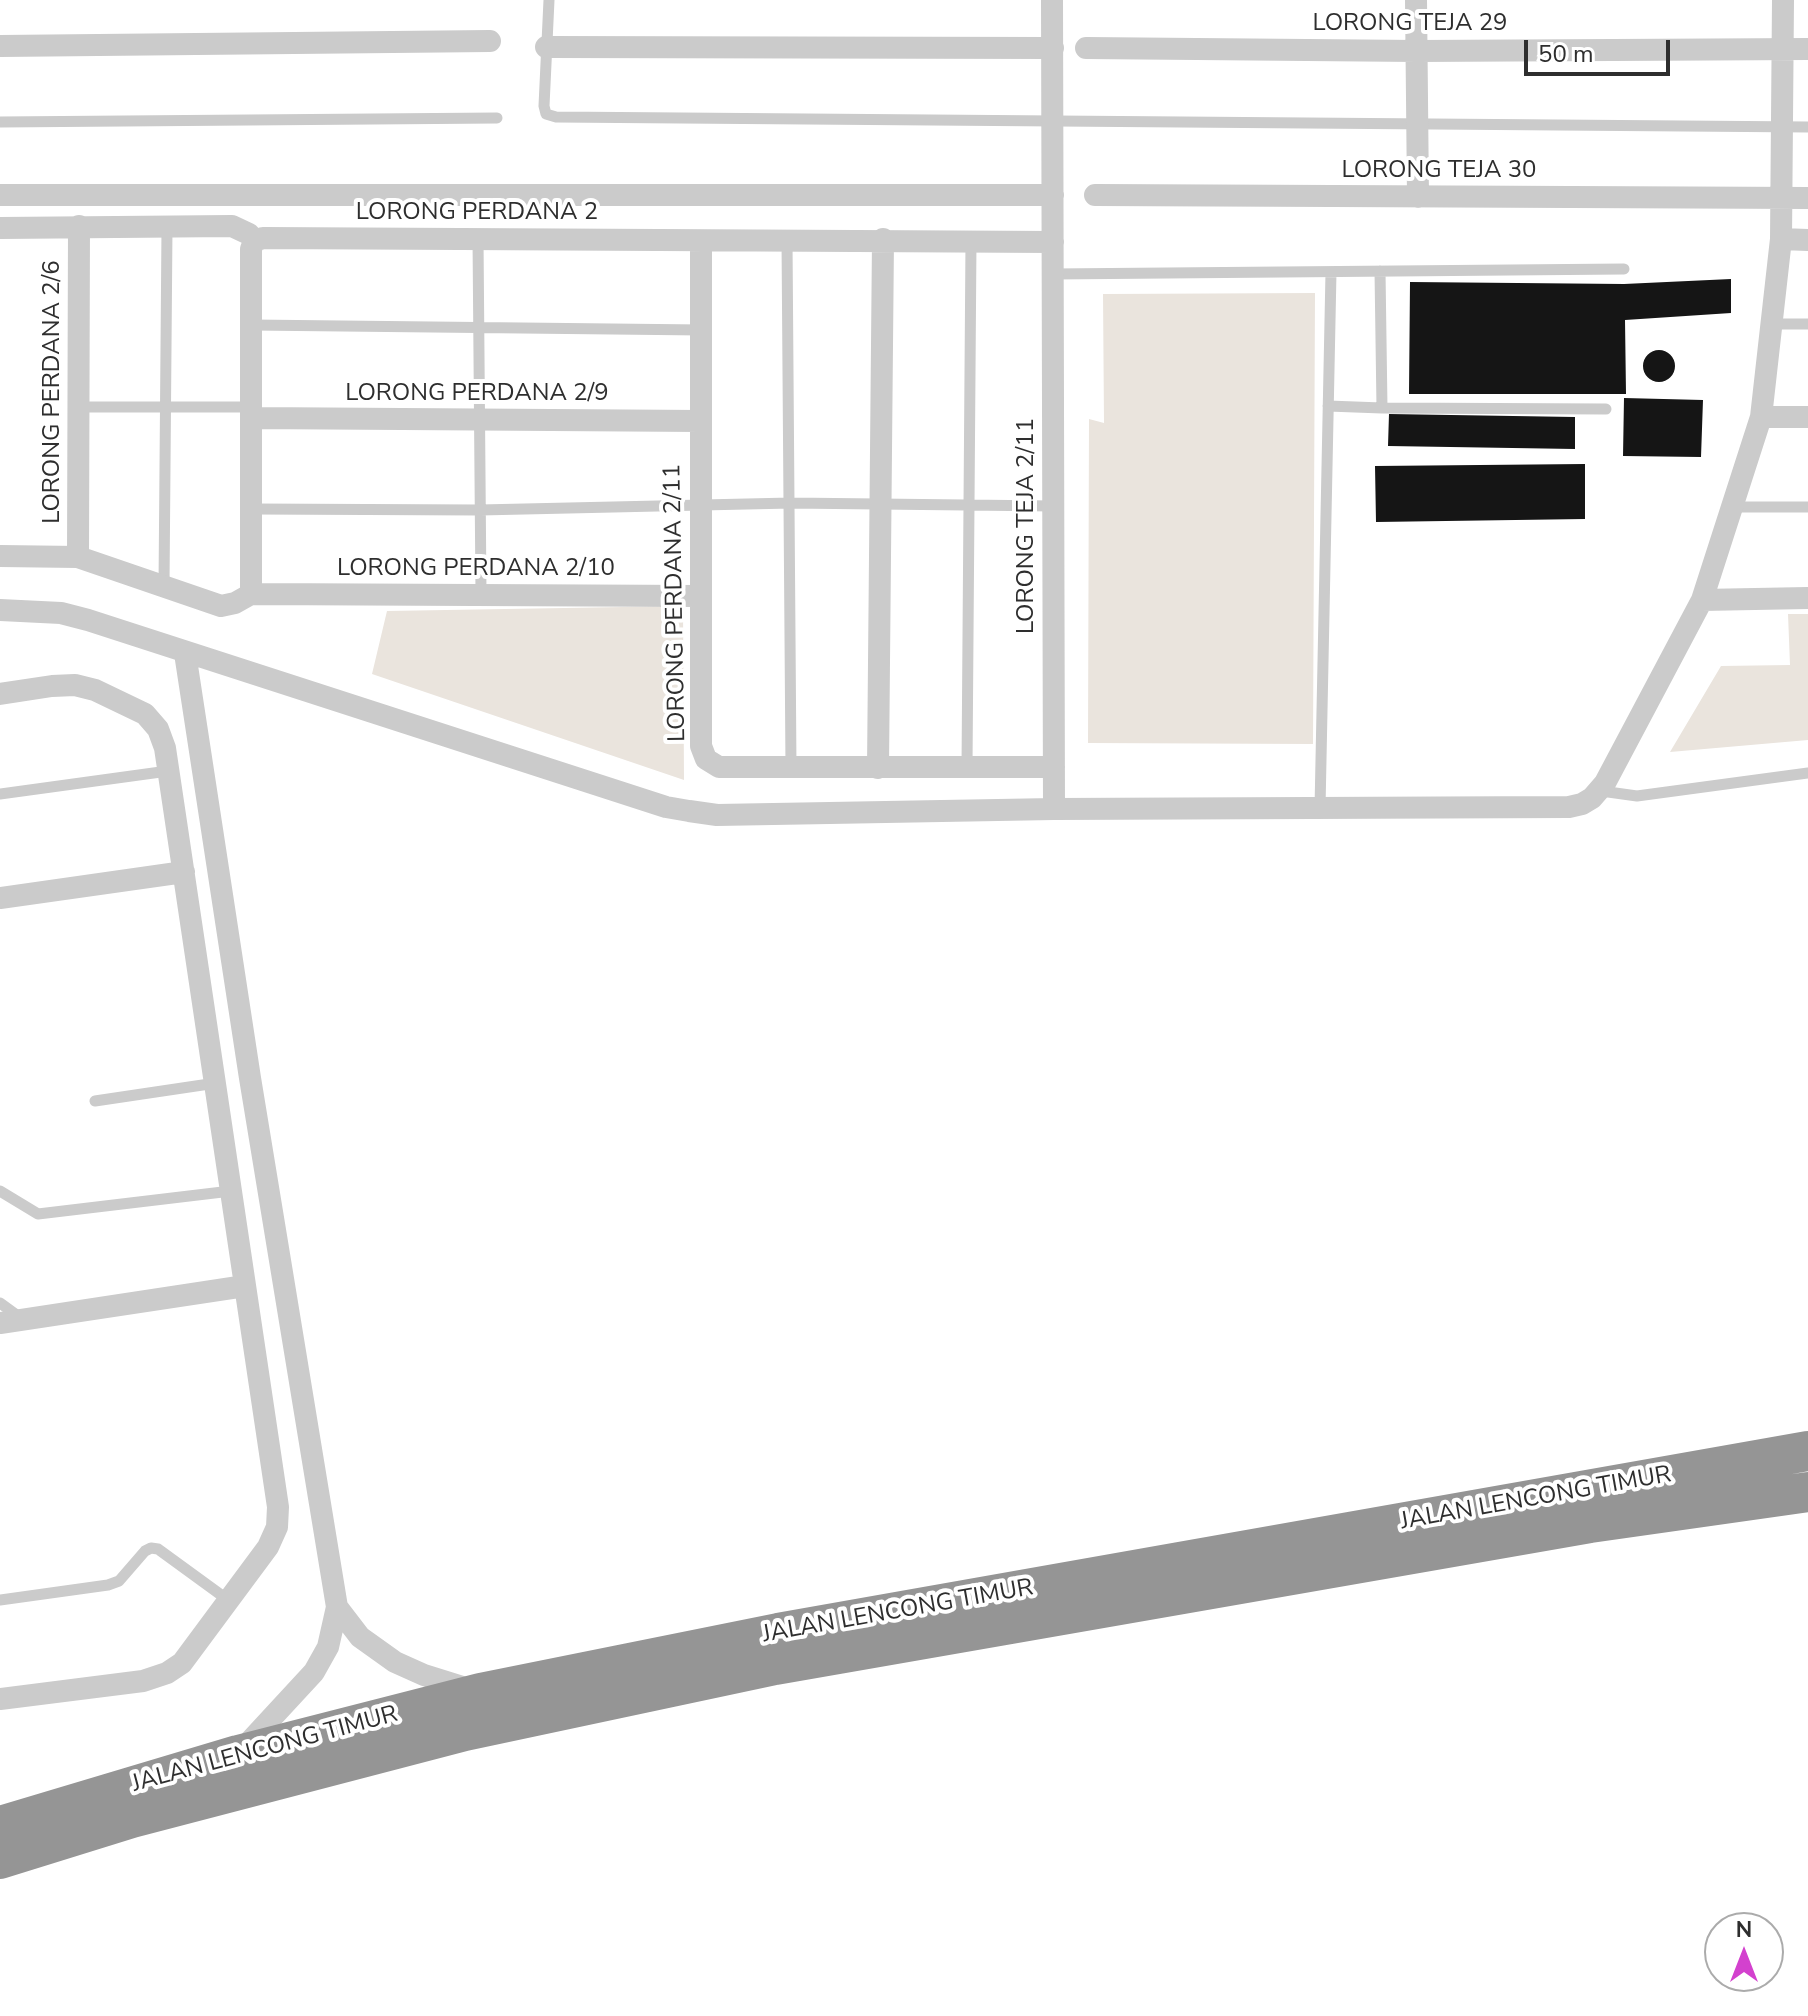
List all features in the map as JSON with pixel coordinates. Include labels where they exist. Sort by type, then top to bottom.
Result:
[{"type":"highway","name":"JALAN LENCONG TIMUR","points":[[0,1826],[238,1755],[480,1693],[778,1633],[1808,1451]]},
{"type":"highway","name":"JALAN LENCONG TIMUR","points":[[0,1859],[132,1818],[465,1731],[775,1665],[1574,1525],[1808,1492]]},
{"type":"street","name":"LORONG TEJA 2/11","points":[[1052,0],[1054,809]]},
{"type":"street","points":[[1416,0],[1418,197]]},
{"type":"street","points":[[0,610],[61,613],[666,807],[717,815],[1054,809],[1569,807],[1582,804],[1601,791],[1702,600],[1761,417],[1781,239],[1783,0]]},
{"type":"street","points":[[0,46],[490,41]]},
{"type":"street","points":[[546,47],[1053,48]]},
{"type":"street","name":"LORONG TEJA 29","points":[[1086,48],[1417,51],[1808,49]]},
{"type":"street","points":[[0,195],[1053,195]]},
{"type":"street","name":"LORONG TEJA 30","points":[[1095,195],[1808,198]]},
{"type":"street","name":"LORONG PERDANA 2/6","points":[[78,557],[79,226]]},
{"type":"street","points":[[0,228],[232,226],[249,234],[254,241],[251,249],[251,594]]},
{"type":"street","name":"LORONG PERDANA 2","points":[[254,241],[263,238],[478,238],[1053,242]]},
{"type":"street","points":[[878,768],[883,239]]},
{"type":"street","points":[[1781,239],[1808,240]]},
{"type":"street","name":"LORONG PERDANA 2/11","points":[[701,241],[701,746],[706,759],[719,767],[1054,767]]},
{"type":"street","name":"LORONG PERDANA 2/9","points":[[253,413],[700,421]]},
{"type":"street","points":[[1761,417],[1808,417]]},
{"type":"street","name":"LORONG PERDANA 2/10","points":[[0,556],[78,557],[221,606],[229,606],[251,594],[700,596]]},
{"type":"street","points":[[1702,600],[1808,598]]},
{"type":"street","points":[[185,653],[250,1078],[337,1607],[328,1647],[314,1672],[238,1755]]},
{"type":"street","points":[[0,694],[75,685],[95,690],[145,714],[158,729],[165,748],[278,1507],[277,1527],[268,1547],[182,1663],[167,1673],[143,1681],[0,1699]]},
{"type":"street","points":[[0,898],[184,872]]},
{"type":"street","points":[[216,1083],[250,1078]]},
{"type":"street","points":[[0,1323],[245,1286]]},
{"type":"street","points":[[337,1607],[360,1637],[395,1662],[480,1693]]},
{"type":"lane","points":[[549,0],[544,106],[546,114],[556,117],[1808,127]]},
{"type":"lane","points":[[0,122],[497,118]]},
{"type":"lane","points":[[164,586],[167,228]]},
{"type":"lane","points":[[478,238],[481,594]]},
{"type":"lane","points":[[787,239],[791,768]]},
{"type":"lane","points":[[967,768],[971,240]]},
{"type":"lane","points":[[1053,274],[1624,269]]},
{"type":"lane","points":[[1380,271],[1382,408]]},
{"type":"lane","points":[[1320,808],[1331,272]]},
{"type":"lane","points":[[1773,324],[1808,324]]},
{"type":"lane","points":[[252,325],[702,330]]},
{"type":"lane","points":[[1328,406],[1606,409]]},
{"type":"lane","points":[[78,407],[253,413]]},
{"type":"lane","points":[[253,509],[480,510],[791,503],[1053,506]]},
{"type":"lane","points":[[1732,507],[1808,507]]},
{"type":"lane","points":[[0,794],[168,771]]},
{"type":"lane","points":[[1601,791],[1637,796],[1808,773]]},
{"type":"lane","points":[[95,1101],[216,1083]]},
{"type":"lane","points":[[0,1191],[38,1214],[231,1191]]},
{"type":"lane","points":[[0,1303],[23,1319]]},
{"type":"lane","points":[[0,1600],[108,1585],[119,1581],[151,1548],[158,1549],[228,1600]]},
{"type":"shaded area","points":[[1315,293],[1313,744],[1088,743],[1089,419],[1104,423],[1103,294]]},
{"type":"shaded area","points":[[683,606],[684,780],[372,674],[387,611]]},
{"type":"shaded area","points":[[1788,614],[1808,614],[1808,740],[1670,752],[1721,666],[1790,665]]},
{"type":"building","points":[[1731,279],[1731,313],[1625,320],[1626,394],[1409,394],[1410,282],[1624,284]]},
{"type":"building","points":[[1659,350],[1670,355],[1675,366],[1670,377],[1659,382],[1648,377],[1643,366],[1648,355]]},
{"type":"building","points":[[1624,398],[1703,400],[1701,457],[1623,456]]},
{"type":"building","points":[[1389,414],[1575,417],[1575,449],[1388,446]]},
{"type":"building","points":[[1585,464],[1585,519],[1376,522],[1375,466]]}]
